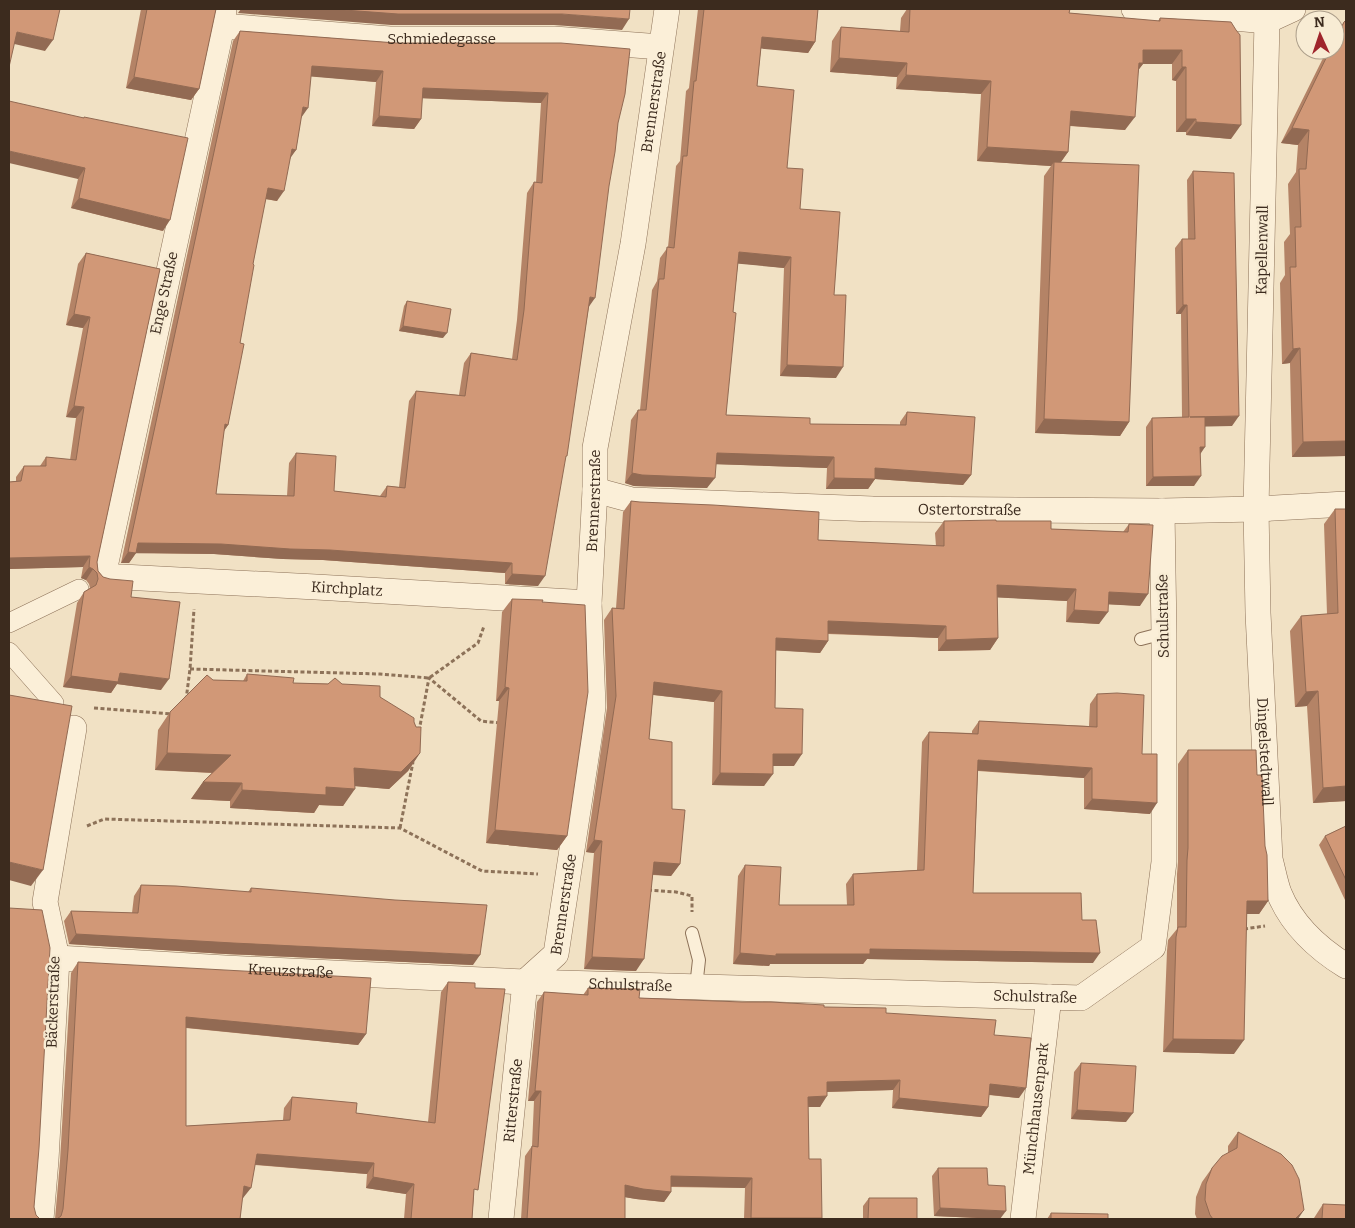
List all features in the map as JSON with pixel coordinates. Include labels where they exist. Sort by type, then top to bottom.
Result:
[{"type":"street","name":"Brennerstraße","points":[[525,982],[556,954],[590,732],[592,706],[589,603],[595,490],[595,448],[633,244],[667,9]]},
{"type":"street","points":[[1134,9],[1267,20],[1293,9]]},
{"type":"street","name":"Schmiedegasse","points":[[223,18],[390,39],[554,39],[661,47]]},
{"type":"street","name":"Enge Straße","points":[[103,576],[223,18]]},
{"type":"street","name":"Kapellenwall","points":[[1256,509],[1267,20]]},
{"type":"street","name":"Ostertorstraße","points":[[595,490],[632,500],[863,508],[1162,511],[1256,509],[1346,504]]},
{"type":"street","name":"Dingelstedtwall","points":[[1256,509],[1258,613],[1270,859],[1280,893],[1294,921],[1328,955],[1346,966]]},
{"type":"street","name":"Schulstraße","points":[[525,982],[1081,998],[1153,947],[1164,862],[1152,636],[1162,511]]},
{"type":"street","name":"Kirchplatz","points":[[103,576],[589,603]]},
{"type":"street","points":[[9,623],[79,589]]},
{"type":"street","points":[[9,652],[54,704]]},
{"type":"street","name":"Bäckerstraße","points":[[41,1219],[47,1150],[57,958],[45,902],[74,728]]},
{"type":"street","name":"Kreuzstraße","points":[[57,958],[525,982]]},
{"type":"street","name":"Ritterstraße","points":[[501,1219],[525,982]]},
{"type":"street","name":"Münchhausenpark","points":[[1023,1219],[1048,997]]},
{"type":"lane","points":[[692,933],[699,960],[696,987]]},
{"type":"path","points":[[185,706],[197,581]]},
{"type":"path","points":[[418,734],[429,678],[478,642],[496,598]]},
{"type":"path","points":[[190,669],[380,674],[429,678],[481,721],[508,724]]},
{"type":"path","points":[[92,708],[174,714]]},
{"type":"path","points":[[400,828],[414,753]]},
{"type":"path","points":[[57,838],[104,819],[400,828],[482,871],[544,875],[567,882]]},
{"type":"path","points":[[640,890],[676,892],[692,896],[692,933]]},
{"type":"path","points":[[1239,930],[1294,921]]},
{"type":"building","points":[[9,9],[60,9],[53,40],[17,32],[9,67]]},
{"type":"building","points":[[147,9],[216,9],[199,89],[134,77]]},
{"type":"building","points":[[331,9],[630,9],[629,19],[562,14],[398,14]]},
{"type":"building","points":[[704,9],[818,9],[815,42],[762,37],[757,86],[794,90],[787,168],[803,169],[800,209],[840,212],[834,295],[846,295],[843,367],[787,365],[791,257],[739,252],[733,312],[736,313],[726,415],[810,418],[810,424],[906,425],[907,412],[975,417],[971,475],[875,468],[875,479],[834,478],[834,457],[717,453],[715,478],[632,473],[638,410],[646,410],[659,279],[664,279],[667,247],[674,248],[683,156],[687,156],[694,81],[696,81]]},
{"type":"building","points":[[910,9],[1070,9],[1069,13],[1160,21],[1160,18],[1231,22],[1240,35],[1241,125],[1196,122],[1196,119],[1186,119],[1186,67],[1182,67],[1182,50],[1143,50],[1143,63],[1139,63],[1135,117],[1071,111],[1068,152],[987,147],[991,81],[906,75],[907,63],[839,58],[841,27],[909,32]]},
{"type":"building","points":[[1345,21],[1346,441],[1303,442],[1300,348],[1293,349],[1290,267],[1296,267],[1295,227],[1301,227],[1299,169],[1306,169],[1309,130],[1292,128],[1325,60],[1345,60]]},
{"type":"building","points":[[240,31],[396,43],[561,43],[630,49],[625,94],[618,123],[609,186],[595,298],[590,297],[567,456],[545,576],[512,574],[512,563],[330,550],[221,544],[138,543],[136,553],[128,552]],"holes":[[[312,66],[383,71],[379,116],[421,119],[423,88],[548,93],[542,183],[534,182],[524,310],[517,360],[471,353],[465,396],[416,391],[405,488],[387,486],[386,497],[334,491],[336,456],[296,453],[294,496],[216,494],[225,424],[228,425],[244,344],[240,343],[268,188],[284,191],[292,149],[296,150],[303,107],[308,108]]]},
{"type":"building","points":[[9,101],[188,138],[170,220],[79,198],[85,168],[9,151]]},
{"type":"building","points":[[1054,162],[1139,165],[1129,422],[1044,419]]},
{"type":"building","points":[[1193,171],[1234,173],[1239,416],[1190,417],[1205,417],[1205,447],[1200,447],[1201,476],[1153,477],[1152,418],[1189,417],[1187,305],[1183,305],[1182,239],[1195,239]]},
{"type":"building","points":[[86,253],[160,269],[97,562],[98,571],[103,577],[133,581],[131,597],[180,602],[169,679],[120,673],[118,682],[71,676],[84,592],[96,585],[98,579],[97,573],[89,567],[90,556],[9,558],[9,482],[21,481],[24,466],[46,466],[46,457],[76,460],[84,407],[74,406],[90,317],[74,314]]},
{"type":"building","points":[[407,301],[451,309],[447,333],[403,326]]},
{"type":"building","points":[[631,501],[819,512],[818,540],[944,546],[944,521],[1051,521],[1051,529],[1128,532],[1129,524],[1153,525],[1148,594],[1109,592],[1108,612],[1074,610],[1076,589],[997,585],[998,638],[946,640],[946,626],[828,621],[828,641],[776,638],[775,708],[803,709],[802,754],[773,754],[773,774],[720,773],[722,691],[654,682],[649,739],[672,742],[672,809],[685,810],[680,864],[654,862],[644,959],[592,957],[602,841],[594,840],[616,696],[612,608],[624,609]]},
{"type":"building","points":[[1335,509],[1346,509],[1346,786],[1323,788],[1318,691],[1306,692],[1301,616],[1338,613]]},
{"type":"building","points":[[512,599],[543,600],[542,602],[585,605],[588,692],[567,836],[495,830],[509,688],[505,687]]},
{"type":"building","points":[[247,674],[294,678],[293,683],[328,684],[335,678],[342,684],[380,686],[380,697],[414,718],[416,727],[421,727],[420,753],[401,772],[354,768],[355,789],[326,787],[326,795],[242,790],[242,783],[203,782],[231,755],[167,753],[170,712],[207,675],[213,680],[247,681]]},
{"type":"building","points":[[1097,694],[1144,695],[1142,754],[1157,754],[1157,803],[1092,799],[1092,768],[978,760],[973,893],[1081,893],[1082,920],[1096,920],[1100,953],[870,949],[870,954],[776,954],[776,956],[740,953],[745,865],[781,867],[779,905],[854,905],[853,874],[924,870],[929,732],[978,734],[979,721],[1097,727]]},
{"type":"building","points":[[9,695],[72,706],[43,870],[9,862]]},
{"type":"building","points":[[1188,750],[1256,750],[1257,775],[1262,775],[1268,901],[1247,901],[1244,1040],[1173,1039],[1176,937],[1178,927],[1186,927]]},
{"type":"building","points":[[1346,826],[1346,880],[1325,836]]},
{"type":"building","points":[[141,885],[251,892],[251,888],[395,900],[487,905],[480,955],[76,934],[71,911],[138,913]]},
{"type":"building","points":[[9,908],[42,910],[50,948],[34,1207],[36,1215],[40,1219],[9,1219]]},
{"type":"building","points":[[78,962],[371,978],[366,1034],[186,1017],[186,1126],[290,1120],[292,1097],[357,1103],[356,1113],[435,1123],[448,982],[475,983],[475,988],[505,989],[478,1190],[474,1189],[472,1219],[411,1219],[414,1184],[373,1177],[374,1163],[257,1154],[251,1188],[244,1186],[240,1219],[57,1219],[61,1216],[63,1209],[68,1150]]},
{"type":"building","points":[[588,988],[640,989],[639,998],[771,1002],[824,1005],[824,1007],[886,1008],[886,1013],[996,1020],[994,1035],[1031,1038],[1026,1088],[990,1084],[988,1107],[899,1098],[900,1080],[827,1082],[827,1096],[808,1097],[809,1159],[821,1159],[822,1218],[751,1218],[752,1178],[671,1176],[671,1192],[625,1185],[625,1219],[527,1219],[532,1146],[538,1147],[541,1091],[535,1091],[544,992],[588,995]]},
{"type":"building","points":[[1081,1063],[1136,1066],[1133,1113],[1077,1110]]},
{"type":"building","points":[[1238,1132],[1281,1154],[1292,1165],[1299,1179],[1304,1210],[1295,1219],[1213,1219],[1210,1215],[1205,1200],[1206,1184],[1212,1168],[1222,1156],[1237,1148]]},
{"type":"building","points":[[938,1168],[987,1168],[988,1185],[1005,1186],[1006,1211],[940,1208]]},
{"type":"building","points":[[869,1198],[917,1198],[917,1219],[868,1219]]},
{"type":"building","points":[[1323,1204],[1346,1205],[1346,1219],[1322,1219]]},
{"type":"building","points":[[1051,1213],[1108,1214],[1108,1219],[1051,1219]]}]
